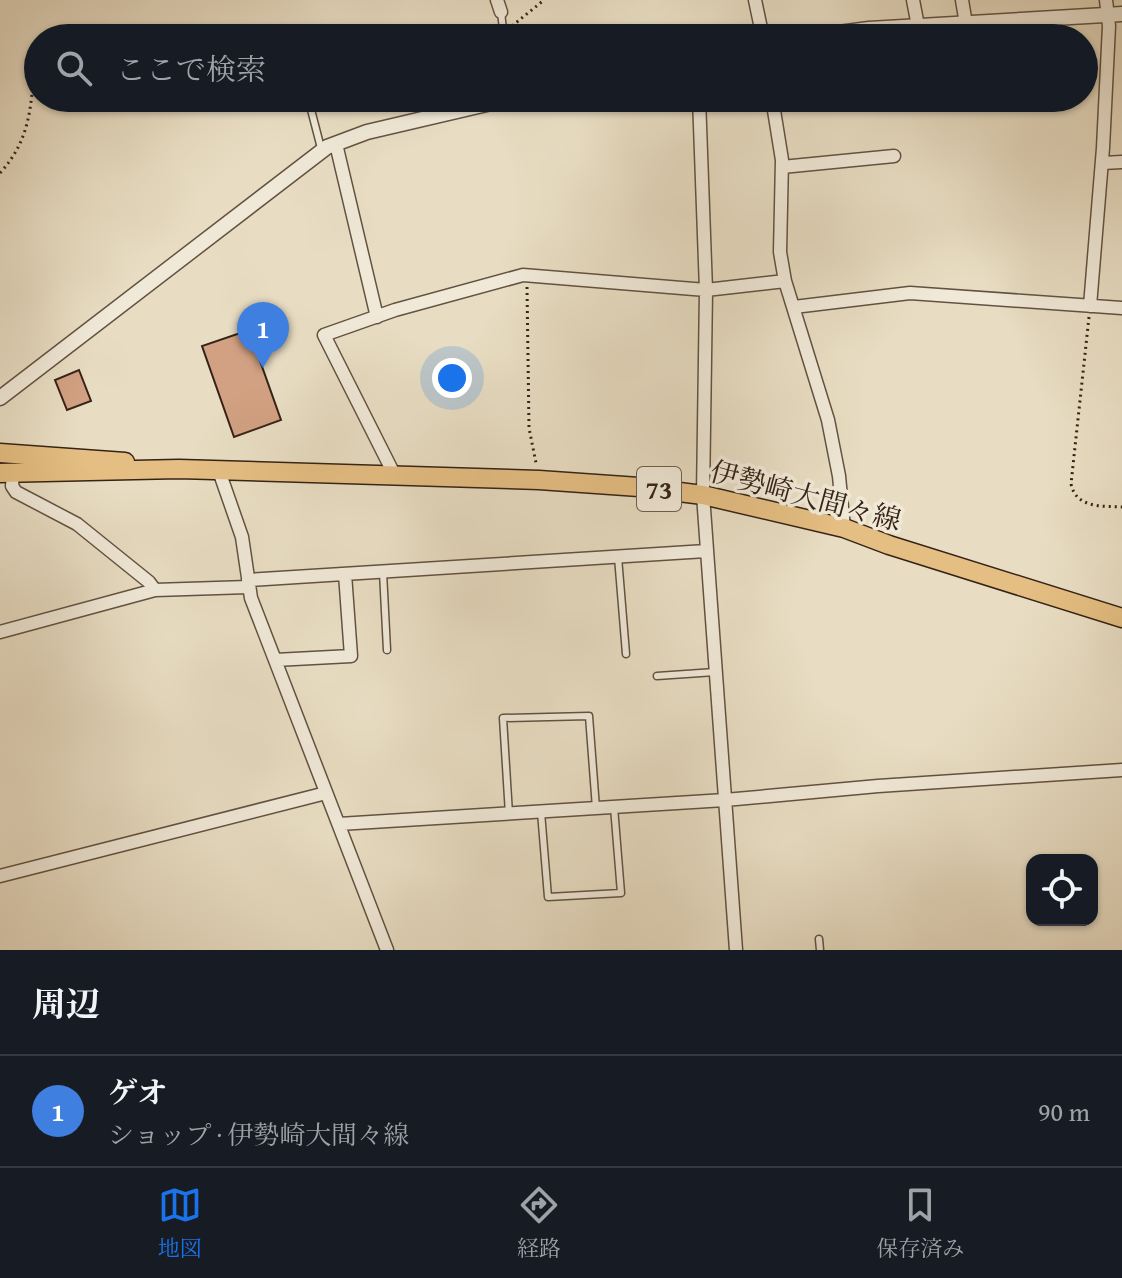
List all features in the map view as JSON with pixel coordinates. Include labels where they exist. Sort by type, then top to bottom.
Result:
[{"type":"main road","name":"伊勢崎大間々線","points":[[0,453],[137,462],[179,469]]},
{"type":"main road","name":"伊勢崎大間々線","points":[[6,474],[179,469],[604,483],[703,495],[844,528],[1122,618]]},
{"type":"street","points":[[755,0],[760,24]]},
{"type":"street","points":[[913,0],[918,24]]},
{"type":"street","points":[[962,0],[966,24],[1115,15]]},
{"type":"street","points":[[1090,306],[1115,15],[1106,0]]},
{"type":"street","points":[[0,398],[322,152],[336,144],[394,125],[451,112]]},
{"type":"street","points":[[700,112],[706,290],[703,495],[736,950]]},
{"type":"street","points":[[774,112],[782,167],[780,252],[785,281],[828,420],[839,476],[844,528]]},
{"type":"street","points":[[336,144],[377,317]]},
{"type":"street","points":[[782,167],[894,156]]},
{"type":"street","points":[[1102,163],[1122,162]]},
{"type":"street","points":[[395,476],[324,335],[527,275],[706,290],[785,281]]},
{"type":"street","points":[[794,307],[910,293],[1122,308]]},
{"type":"street","points":[[219,471],[242,537],[248,584],[387,950]]},
{"type":"street","points":[[6,474],[16,492],[77,524],[155,590]]},
{"type":"street","points":[[0,632],[155,590],[345,574],[706,551]]},
{"type":"street","points":[[275,660],[351,656],[345,574]]},
{"type":"street","points":[[339,824],[725,800],[878,786],[1122,770]]},
{"type":"street","points":[[0,876],[326,793]]},
{"type":"lane","points":[[312,112],[322,152]]},
{"type":"lane","points":[[618,557],[626,654]]},
{"type":"lane","points":[[383,572],[387,650]]},
{"type":"lane","points":[[657,676],[715,672]]},
{"type":"lane","points":[[509,814],[503,718],[589,716],[596,808]]},
{"type":"lane","points":[[541,812],[548,897],[621,893],[614,807]]},
{"type":"lane","points":[[819,939],[820,950]]},
{"type":"path","points":[[517,24],[544,0]]},
{"type":"path","points":[[0,173],[15,157],[26,134],[29,112]]},
{"type":"path","points":[[527,275],[529,428],[539,480]]},
{"type":"path","points":[[1090,306],[1071,484],[1075,496],[1088,504],[1122,507]]},
{"type":"building","points":[[249,330],[281,420],[234,437],[202,346]]},
{"type":"building","points":[[79,370],[91,401],[67,410],[55,380]]},
{"type":"place","name":"ゲオ","points":[[263,368]]}]
